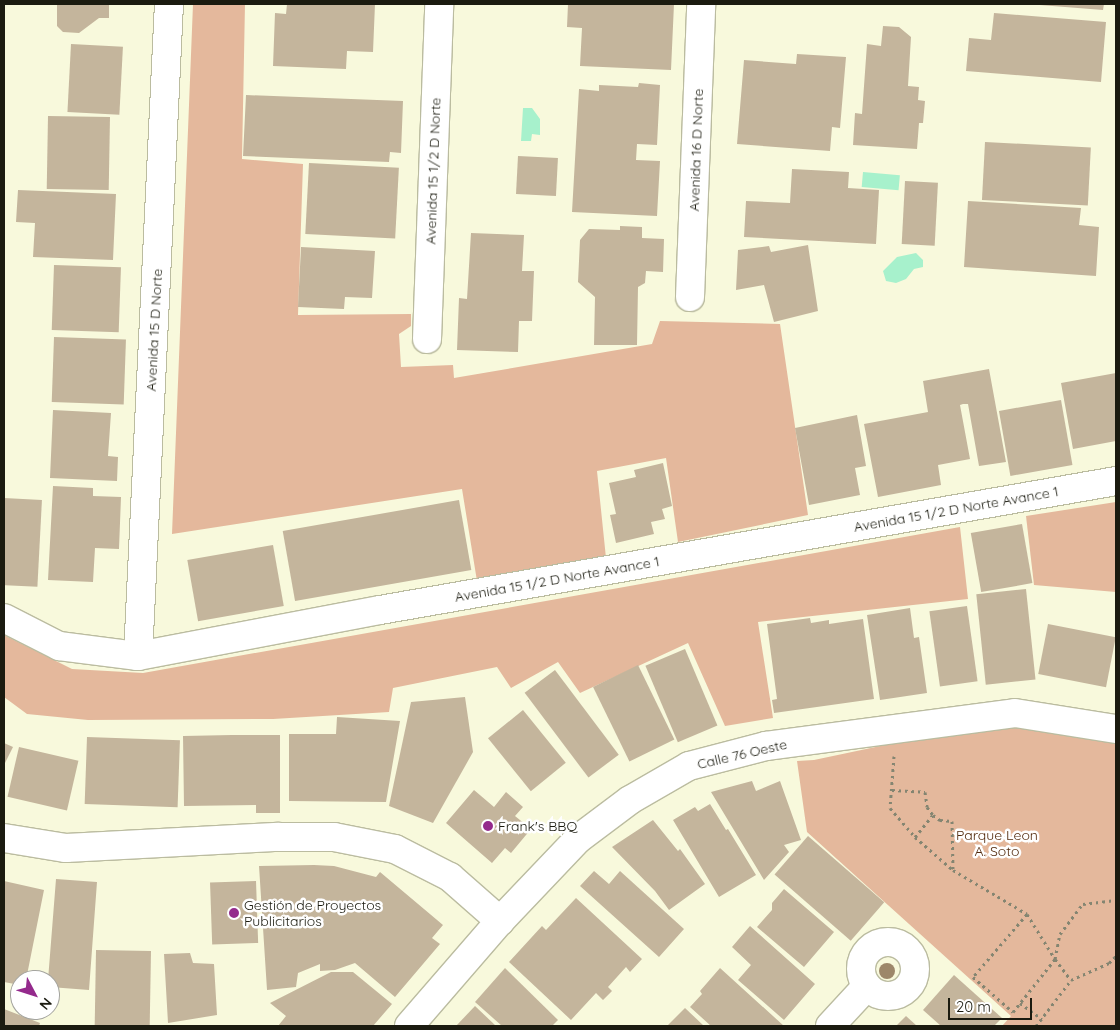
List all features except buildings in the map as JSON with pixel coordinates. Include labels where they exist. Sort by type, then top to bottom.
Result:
[{"type":"street","name":"Avenida 15 D Norte","points":[[138,656],[169,4]]},
{"type":"street","name":"Avenida 15 1/2 D Norte","points":[[427,339],[439,4]]},
{"type":"street","name":"Avenida 16 D Norte","points":[[690,297],[701,4]]},
{"type":"street","name":"Avenida 15 1/2 D Norte Avance 1","points":[[4,618],[60,646],[138,656],[380,610],[1116,481]]},
{"type":"street","name":"Calle 76 Oeste","points":[[409,1026],[500,921],[578,839],[630,800],[689,766],[766,746],[1015,713],[1116,729]]},
{"type":"street","points":[[4,838],[66,848],[279,837],[334,837],[395,849],[403,853],[450,877],[500,921]]},
{"type":"street","points":[[830,1026],[867,986]]},
{"type":"path","points":[[895,750],[890,808],[915,837],[953,870],[1027,914],[1055,959],[1072,980]]},
{"type":"path","points":[[892,790],[925,792],[927,806],[933,815],[940,820],[952,821],[953,870]]},
{"type":"path","points":[[915,837],[933,815]]},
{"type":"path","points":[[1027,914],[974,977],[1013,1012],[1055,959],[1060,934],[1083,904],[1116,900]]},
{"type":"path","points":[[1036,1026],[1072,980],[1109,963],[1116,956]]},
{"type":"path","points":[[1020,1003],[1042,1019]]},
{"type":"green space","points":[[193,4],[245,4],[242,159],[303,164],[298,315],[411,314],[411,326],[399,334],[401,367],[453,365],[454,378],[652,344],[660,321],[780,324],[808,515],[678,542],[666,458],[597,471],[606,558],[477,581],[462,489],[172,534]]},
{"type":"green space","points":[[1116,502],[1116,592],[1034,585],[1026,516]]},
{"type":"green space","points":[[960,527],[968,599],[758,622],[773,718],[725,726],[688,643],[580,693],[558,662],[511,688],[497,667],[393,688],[389,712],[273,719],[88,720],[27,714],[4,697],[4,635],[72,669],[143,673]]},
{"type":"green space","name":"Parque Leon A. Soto","points":[[1013,718],[1116,737],[1116,1026],[1002,1026],[1011,1016],[807,832],[797,761],[814,760]]},
{"type":"shaded area","points":[[523,108],[532,108],[540,119],[540,135],[532,134],[531,141],[521,141]]},
{"type":"shaded area","points":[[863,172],[900,175],[899,190],[862,187]]},
{"type":"shaded area","points":[[916,253],[923,260],[923,267],[914,269],[906,279],[896,283],[886,281],[883,271],[897,257]]},
{"type":"place","name":"Frank's BBQ","points":[[488,826]]},
{"type":"place","name":"Gestión de Proyectos Publicitarios","points":[[234,913]]}]
